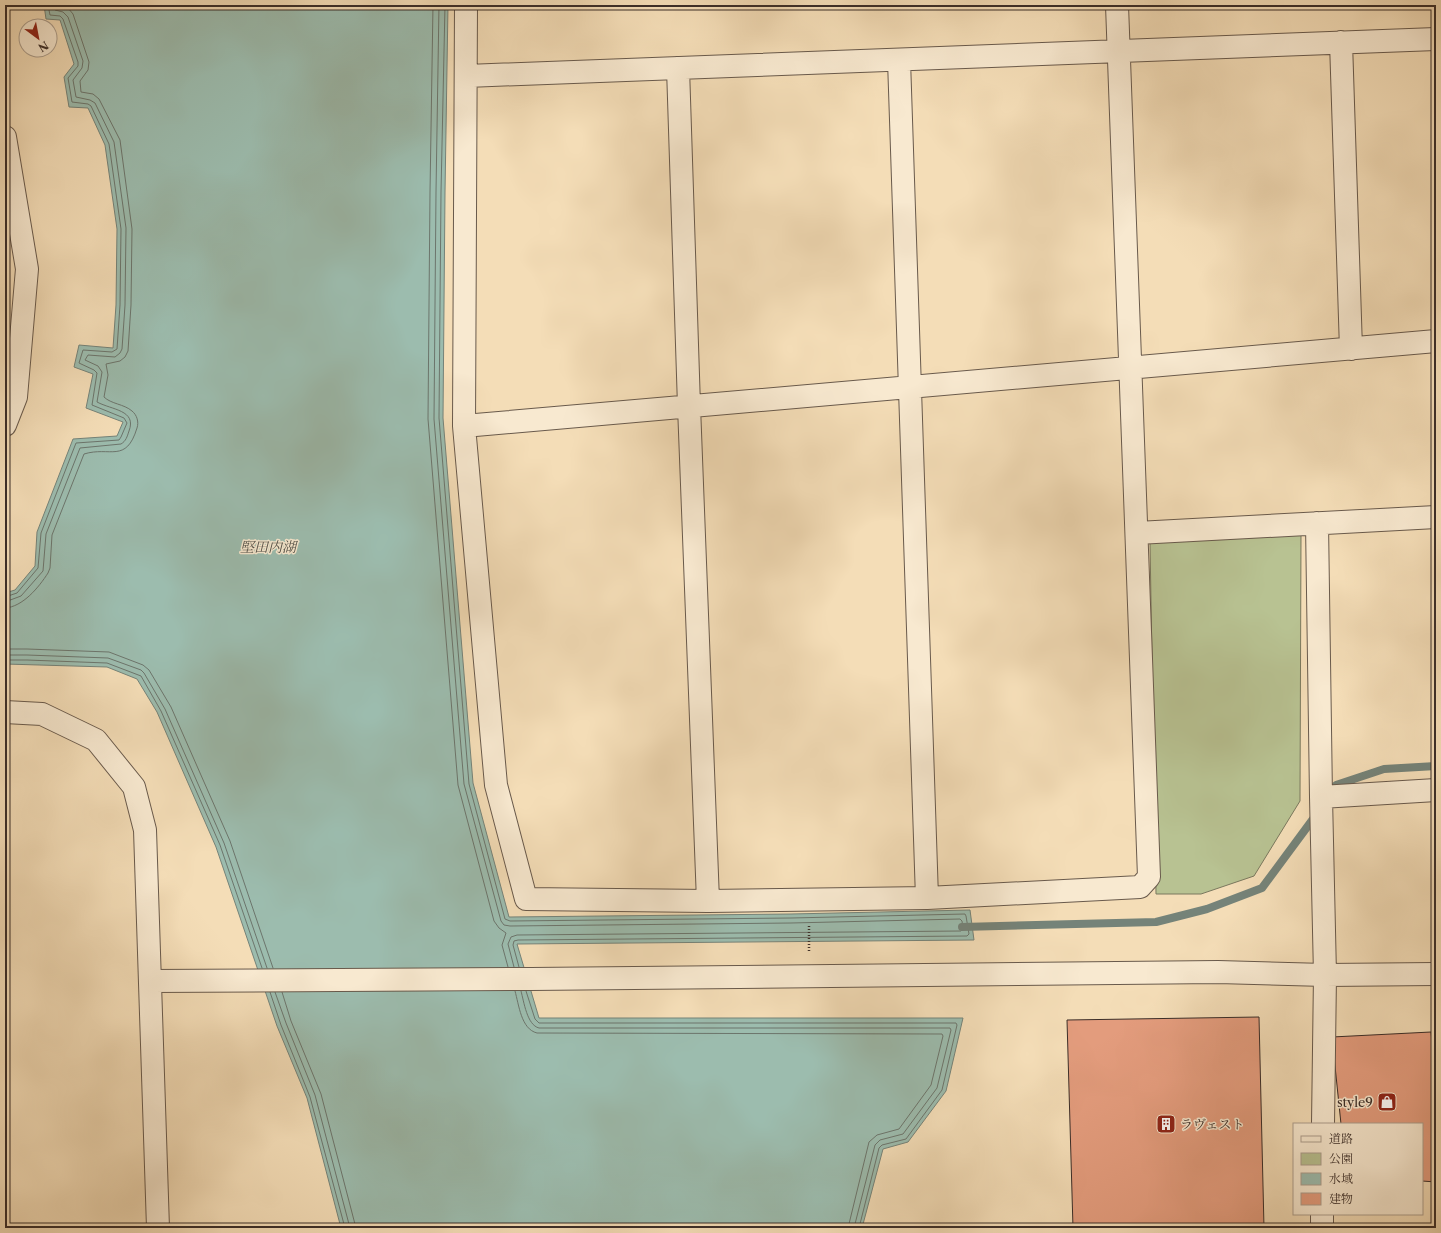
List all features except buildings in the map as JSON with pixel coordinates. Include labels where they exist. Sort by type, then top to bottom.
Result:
[{"type":"street","points":[[466,5],[467,76],[464,426],[496,785],[526,899],[708,901],[927,898],[1140,887],[1150,877],[1117,5]]},
{"type":"street","points":[[467,76],[1436,39]]},
{"type":"street","points":[[1341,42],[1351,349]]},
{"type":"street","points":[[899,60],[927,898]]},
{"type":"street","points":[[678,68],[708,901]]},
{"type":"street","points":[[5,137],[27,269],[16,397],[5,425]]},
{"type":"street","points":[[464,426],[1436,341]]},
{"type":"street","points":[[1137,533],[1436,517]]},
{"type":"street","points":[[1318,523],[1321,797],[1325,975],[1323,1123]]},
{"type":"street","points":[[5,712],[42,714],[96,740],[134,787],[145,830],[158,1228]]},
{"type":"street","points":[[1321,797],[1436,790]]},
{"type":"street","points":[[150,981],[531,979],[1218,972],[1325,975],[1436,974]]},
{"type":"street","points":[[1322,1215],[1322,1228]]},
{"type":"path","points":[[809,919],[809,947]]},
{"type":"green space","points":[[1301,535],[1300,801],[1254,876],[1201,894],[1156,894],[1150,543]]},
{"type":"water","name":"堅田内湖","points":[[44,5],[448,5],[443,418],[473,783],[509,917],[791,914],[970,910],[974,940],[517,944],[539,1018],[963,1018],[946,1091],[908,1142],[883,1149],[862,1228],[341,1228],[307,1098],[277,1026],[216,847],[157,712],[137,679],[107,667],[5,664],[5,593],[15,590],[35,566],[37,532],[73,439],[117,436],[123,422],[86,408],[93,374],[74,367],[79,345],[113,348],[116,305],[117,229],[105,145],[88,108],[69,107],[64,77],[74,64],[60,20],[58,20],[58,18],[46,18]]},
{"type":"waterway","points":[[1331,793],[1336,785],[1384,769],[1436,766]]},
{"type":"waterway","points":[[962,927],[1156,922],[1207,909],[1262,888],[1316,815]]},
{"type":"place","name":"style9","points":[[1387,1102]]},
{"type":"place","name":"ラヴェスト","points":[[1166,1124]]}]
